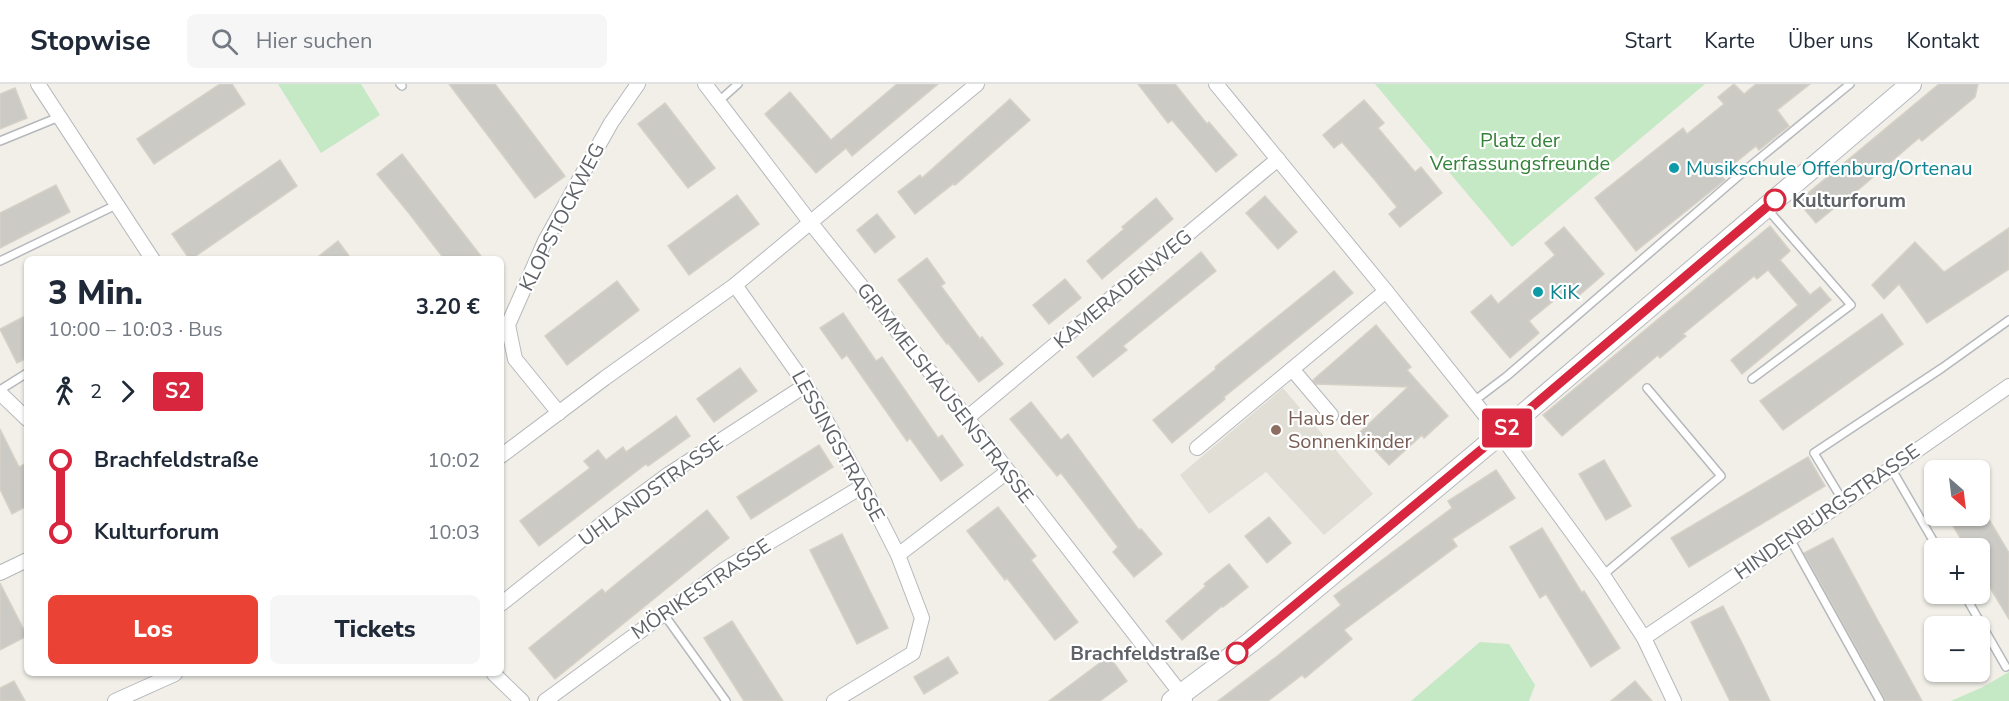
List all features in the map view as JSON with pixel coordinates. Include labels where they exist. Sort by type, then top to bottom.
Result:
[{"type":"street","points":[[38,84],[150,256]]},
{"type":"street","name":"KLOPSTOCKWEG","points":[[559,413],[515,359],[508,325],[545,241],[611,123],[638,84]]},
{"type":"street","name":"GRIMMELSHAUSENSTRASSE","points":[[705,84],[810,222],[967,418],[1180,699]]},
{"type":"street","points":[[504,454],[735,285],[977,84]]},
{"type":"street","points":[[1216,84],[1500,434],[1603,575],[1644,638],[1674,701]]},
{"type":"street","points":[[1180,699],[1500,434],[1903,87]]},
{"type":"street","name":"KAMERADENWEG","points":[[967,418],[1278,159]]},
{"type":"street","name":"LESSINGSTRASSE","points":[[735,285],[806,385],[863,486],[898,555],[922,618],[913,653],[834,701]]},
{"type":"street","points":[[1197,448],[1386,291]]},
{"type":"street","points":[[1292,369],[1331,415]]},
{"type":"street","name":"UHLANDSTRASSE","points":[[504,602],[669,474],[806,385]]},
{"type":"street","name":"HINDENBURGSTRASSE","points":[[1644,638],[2009,386]]},
{"type":"street","points":[[0,392],[24,416]]},
{"type":"street","points":[[898,555],[1007,472]]},
{"type":"street","name":"MÖRIKESTRASSE","points":[[545,701],[725,569],[863,486]]},
{"type":"street","points":[[0,573],[24,561]]},
{"type":"street","points":[[115,701],[171,676]]},
{"type":"street","points":[[496,676],[515,699]]},
{"type":"lane","points":[[719,101],[738,84]]},
{"type":"lane","points":[[1473,402],[1507,376],[1749,167],[1850,84]]},
{"type":"lane","points":[[0,141],[59,117]]},
{"type":"lane","points":[[0,261],[116,205]]},
{"type":"lane","points":[[1752,379],[1851,305],[1766,207]]},
{"type":"lane","points":[[1843,501],[1814,453],[1942,368],[2009,320]]},
{"type":"lane","points":[[0,392],[24,375]]},
{"type":"lane","points":[[1603,575],[1721,476],[1647,388]]},
{"type":"lane","points":[[1891,468],[1932,538]]},
{"type":"lane","points":[[1790,539],[1880,701]]},
{"type":"lane","points":[[1970,604],[2006,667]]},
{"type":"lane","points":[[663,613],[726,701]]},
{"type":"shaded area","name":"Haus der Sonnenkinder","points":[[1283,388],[1373,494],[1324,535],[1266,472],[1209,514],[1180,475]]},
{"type":"green space","points":[[278,84],[361,84],[380,115],[321,153]]},
{"type":"green space","name":"Platz der Verfassungsfreunde","points":[[1375,84],[1705,84],[1512,247]]},
{"type":"green space","points":[[1480,642],[1509,644],[1535,685],[1529,701],[1411,701]]},
{"type":"green space","points":[[2009,672],[2009,701],[1951,701],[1983,687]]},
{"type":"building","points":[[220,84],[232,84],[245,104],[154,164],[137,139]]},
{"type":"building","points":[[449,84],[495,84],[565,176],[535,198]]},
{"type":"building","points":[[897,84],[938,84],[852,156],[846,148],[816,173],[765,114],[790,92],[831,140]]},
{"type":"building","points":[[1138,84],[1175,84],[1207,124],[1209,122],[1237,155],[1216,172],[1172,120],[1168,123]]},
{"type":"building","name":"Musikschule Offenburg/Ortenau","points":[[1734,84],[1744,94],[1756,84],[1810,84],[1777,110],[1789,126],[1759,150],[1756,146],[1720,175],[1725,180],[1636,251],[1595,198],[1683,128],[1687,134],[1724,104],[1718,97]]},
{"type":"building","points":[[1939,84],[1978,84],[1975,97],[1922,141],[1919,138],[1816,223],[1800,204],[1803,202],[1801,199]]},
{"type":"building","points":[[15,88],[27,118],[0,129],[0,94]]},
{"type":"building","points":[[1010,99],[1030,120],[955,185],[953,184],[915,214],[898,192],[920,175],[922,178]]},
{"type":"building","points":[[1364,100],[1384,123],[1378,128],[1415,172],[1421,167],[1442,193],[1400,227],[1389,214],[1397,207],[1374,179],[1342,142],[1334,148],[1323,135]]},
{"type":"building","points":[[665,103],[715,168],[688,188],[638,124]]},
{"type":"building","points":[[402,154],[481,256],[442,256],[377,174]]},
{"type":"building","points":[[280,160],[297,186],[196,256],[187,256],[172,234]]},
{"type":"building","points":[[56,185],[70,212],[0,248],[0,213]]},
{"type":"building","points":[[737,195],[759,224],[689,275],[668,246]]},
{"type":"building","points":[[1265,196],[1297,232],[1278,249],[1246,213]]},
{"type":"building","points":[[1156,198],[1173,219],[1102,279],[1087,261]]},
{"type":"building","points":[[877,214],[895,237],[875,253],[857,230]]},
{"type":"building","points":[[1770,226],[1790,251],[1780,260],[1810,295],[1820,287],[1831,300],[1742,374],[1731,360],[1798,305],[1768,270],[1757,279],[1754,276],[1683,334],[1686,336],[1660,358],[1658,355],[1562,436],[1543,415]]},
{"type":"building","name":"KiK","points":[[1564,227],[1604,274],[1576,298],[1568,289],[1529,321],[1539,333],[1510,358],[1471,312],[1491,295],[1498,304],[1555,255],[1545,243]]},
{"type":"building","points":[[2009,228],[2009,269],[1927,323],[1899,284],[1884,299],[1872,285],[1915,242],[1944,272]]},
{"type":"building","points":[[338,241],[349,256],[319,256]]},
{"type":"building","points":[[1201,252],[1216,271],[1123,346],[1127,350],[1093,377],[1077,357]]},
{"type":"building","points":[[927,258],[945,283],[941,286],[980,339],[982,337],[1003,364],[979,382],[898,280]]},
{"type":"building","points":[[1334,271],[1353,293],[1224,397],[1225,399],[1172,443],[1153,420]]},
{"type":"building","points":[[1065,279],[1081,298],[1049,324],[1033,305]]},
{"type":"building","points":[[617,281],[639,310],[567,365],[545,336]]},
{"type":"building","points":[[843,313],[876,361],[882,357],[938,438],[942,435],[963,465],[941,481],[910,438],[907,441],[847,355],[842,359],[820,328]]},
{"type":"building","points":[[1882,314],[1903,344],[1783,430],[1760,401]]},
{"type":"building","points":[[24,317],[24,360],[17,363],[0,329]]},
{"type":"building","points":[[1376,325],[1411,367],[1407,370],[1448,416],[1424,438],[1422,435],[1389,465],[1359,433],[1408,387],[1316,384],[1313,380]]},
{"type":"building","points":[[740,368],[757,391],[714,422],[697,399]]},
{"type":"building","points":[[1031,402],[1061,440],[1068,434],[1139,530],[1141,529],[1162,554],[1134,577],[1113,552],[1118,547],[1061,473],[1057,476],[1010,419]]},
{"type":"building","points":[[676,416],[690,436],[648,466],[646,464],[539,546],[520,521],[590,468],[584,461],[598,450],[606,460],[623,447],[626,452]]},
{"type":"building","points":[[0,429],[19,467],[24,464],[24,508],[12,514],[0,489]]},
{"type":"building","points":[[819,445],[833,467],[751,519],[737,497]]},
{"type":"building","points":[[1808,457],[1825,486],[1689,567],[1671,538]]},
{"type":"building","points":[[1604,460],[1631,506],[1606,520],[1579,474]]},
{"type":"building","points":[[1496,470],[1515,498],[1452,539],[1457,546],[1344,630],[1352,639],[1305,678],[1302,675],[1268,701],[1218,701],[1341,605],[1334,596],[1452,508],[1448,501]]},
{"type":"building","points":[[998,507],[1036,556],[1031,560],[1078,622],[1055,640],[967,531]]},
{"type":"building","points":[[707,510],[729,538],[555,679],[529,648],[602,589],[605,593]]},
{"type":"building","points":[[1269,517],[1291,543],[1267,563],[1245,536]]},
{"type":"building","points":[[1990,521],[2009,553],[2009,619],[1990,588],[1990,538],[1960,538],[1953,526],[1990,526]]},
{"type":"building","points":[[1542,528],[1582,593],[1584,591],[1620,648],[1591,667],[1546,594],[1540,598],[1510,547]]},
{"type":"building","points":[[842,534],[888,628],[857,644],[810,550]]},
{"type":"building","points":[[1833,538],[1922,701],[1886,701],[1804,553]]},
{"type":"building","points":[[1229,564],[1248,587],[1182,640],[1166,621],[1206,586],[1204,584]]},
{"type":"building","points":[[0,583],[24,630],[24,638],[0,650]]},
{"type":"building","points":[[1723,606],[1770,701],[1730,701],[1691,622]]},
{"type":"building","points":[[732,621],[783,701],[744,701],[704,638]]},
{"type":"building","points":[[1109,656],[1127,681],[1100,701],[1049,701]]},
{"type":"building","points":[[948,657],[958,673],[924,694],[914,677]]},
{"type":"building","points":[[14,681],[25,701],[0,701],[0,688]]},
{"type":"building","points":[[1635,681],[1652,701],[1611,701]]},
{"type":"bus line","name":"S2","points":[[1237,653],[1500,434],[1775,200]]},
{"type":"place","name":"Musikschule Offenburg/Ortenau","points":[[1674,168]]},
{"type":"place","name":"Kulturforum","points":[[1775,200]]},
{"type":"place","name":"KiK","points":[[1538,292]]},
{"type":"place","name":"Haus der Sonnenkinder","points":[[1276,430]]},
{"type":"place","name":"Brachfeldstraße","points":[[1237,653]]}]
